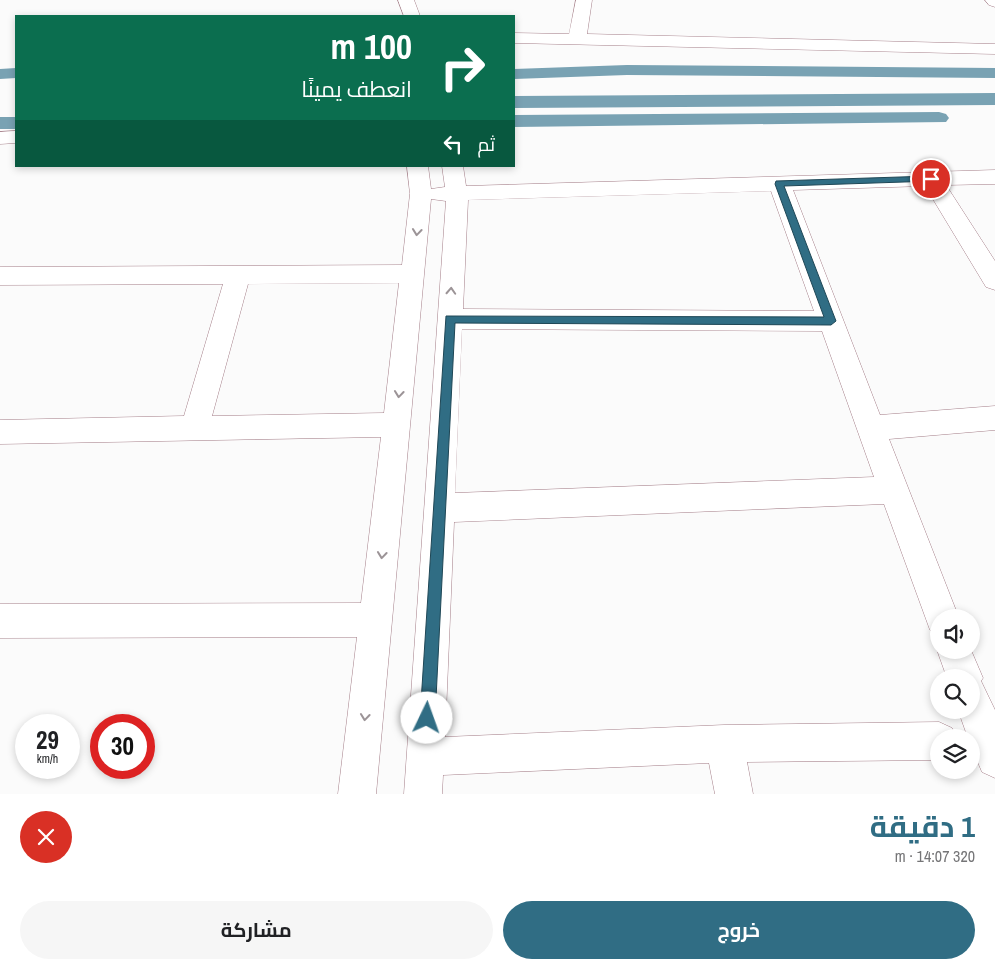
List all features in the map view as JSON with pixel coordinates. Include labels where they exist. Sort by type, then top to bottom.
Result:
[{"type":"street","points":[[406,0],[412,15]]},
{"type":"street","points":[[577,40],[584,0]]},
{"type":"street","points":[[515,38],[995,49]]},
{"type":"street","points":[[0,138],[15,137]]},
{"type":"street","points":[[357,794],[412,274],[419,180],[779,184],[995,177]]},
{"type":"street","points":[[931,179],[995,281]]},
{"type":"street","points":[[423,794],[450,319],[454,180]]},
{"type":"street","points":[[779,184],[939,609]]},
{"type":"street","points":[[0,276],[412,274]]},
{"type":"street","points":[[194,430],[238,275]]},
{"type":"street","points":[[450,319],[831,321]]},
{"type":"street","points":[[871,428],[995,418]]},
{"type":"street","points":[[0,432],[396,425]]},
{"type":"street","points":[[439,508],[894,490]]},
{"type":"street","points":[[0,621],[375,620]]},
{"type":"street","points":[[978,719],[985,746]]},
{"type":"street","points":[[425,757],[724,744],[930,741]]},
{"type":"street","points":[[724,744],[734,794]]},
{"type":"waterway","points":[[515,74],[627,70],[995,73]]},
{"type":"waterway","points":[[0,74],[15,73]]},
{"type":"waterway","points":[[515,102],[995,99]]},
{"type":"waterway","points":[[515,121],[939,118]]},
{"type":"waterway","points":[[0,123],[15,123]]},
{"type":"route","points":[[427,718],[450,319],[831,321],[779,184],[931,179]]}]
